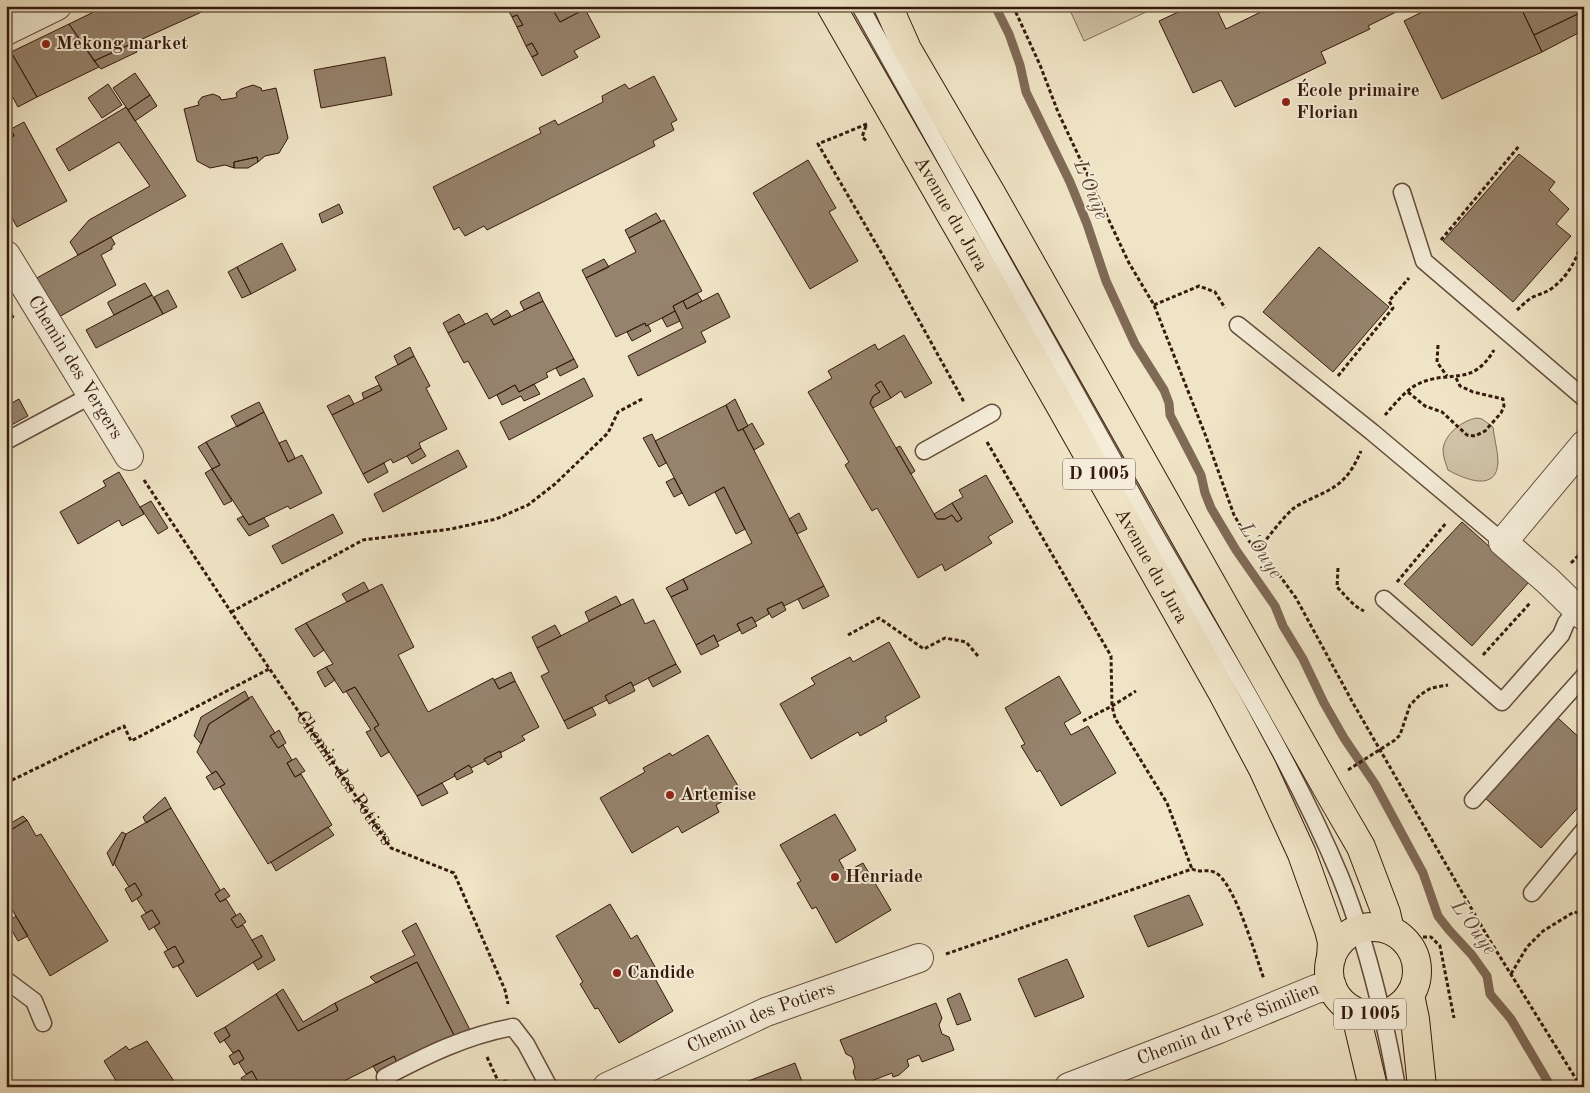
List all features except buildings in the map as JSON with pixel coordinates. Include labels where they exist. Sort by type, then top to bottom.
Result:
[{"type":"main road","name":"Avenue du Jura","points":[[831,6],[1056,398],[1221,690],[1263,769],[1305,862],[1329,930],[1332,942],[1331,958]]},
{"type":"main road","name":"D 1005","points":[[888,6],[907,49],[996,202],[1361,847],[1386,913],[1390,930],[1402,938],[1411,949],[1416,963],[1417,977],[1410,995],[1404,1002],[1382,1014],[1364,1014],[1350,1008],[1339,999],[1332,986],[1329,972],[1331,958]]},
{"type":"main road","points":[[1331,958],[1338,945],[1349,934],[1360,929],[1376,927],[1390,930]]},
{"type":"main road","name":"D 1005","points":[[1410,995],[1422,1087]]},
{"type":"main road","name":"D 1005","points":[[1350,1008],[1358,1024],[1373,1087]]},
{"type":"street","points":[[6,31],[57,6]]},
{"type":"street","name":"Chemin des Vergers","points":[[6,255],[129,456]]},
{"type":"street","points":[[1580,613],[1551,584],[1503,542],[1584,445]]},
{"type":"street","name":"Chemin des Potiers","points":[[607,1087],[766,1012],[919,958]]},
{"type":"street","name":"Chemin du Pré Similien","points":[[1069,1087],[1316,989],[1332,986]]},
{"type":"lane","points":[[860,6],[1295,779],[1339,875],[1360,929],[1382,1014],[1397,1087]]},
{"type":"lane","points":[[1402,192],[1424,261],[1584,398]]},
{"type":"lane","points":[[1238,325],[1372,432],[1503,542]]},
{"type":"lane","points":[[6,441],[92,395]]},
{"type":"lane","points":[[924,451],[992,413]]},
{"type":"lane","points":[[1384,599],[1502,702],[1560,635],[1566,622],[1580,613]]},
{"type":"lane","points":[[1473,800],[1584,676]]},
{"type":"lane","points":[[1532,893],[1584,830]]},
{"type":"lane","points":[[6,980],[34,1001],[43,1023]]},
{"type":"lane","points":[[385,1077],[437,1050],[478,1037],[493,1030],[513,1027],[526,1044],[549,1087]]},
{"type":"path","points":[[1014,6],[1058,112],[1129,263],[1154,305],[1205,434],[1234,515],[1249,541],[1272,565],[1296,598],[1489,939],[1581,1087]]},
{"type":"path","points":[[867,124],[818,144],[1111,656],[1112,706],[1115,718],[1167,803],[1192,869],[1198,872],[1214,872],[1225,880],[1234,895],[1274,1007]]},
{"type":"path","points":[[1324,394],[1393,308],[1389,302],[1519,146]]},
{"type":"path","points":[[1257,549],[1296,507],[1332,489],[1348,476],[1378,421],[1408,392],[1432,379],[1447,376],[1465,376],[1475,371],[1488,360],[1504,329],[1517,310],[1533,297],[1552,288],[1568,271],[1578,257],[1584,236]]},
{"type":"path","points":[[1154,305],[1199,286],[1215,292],[1238,325]]},
{"type":"path","points":[[1438,345],[1437,362],[1447,376]]},
{"type":"path","points":[[1408,392],[1425,406],[1442,412],[1467,435],[1475,436],[1485,430],[1501,413],[1504,406],[1503,399],[1472,392],[1460,386],[1456,376]]},
{"type":"path","points":[[231,612],[363,540],[451,529],[496,519],[528,505],[555,484],[608,433],[618,412],[644,398]]},
{"type":"path","name":"Chemin des Potiers","points":[[129,456],[269,669],[391,848],[454,873],[505,990],[513,1027]]},
{"type":"path","points":[[1338,568],[1337,587],[1349,598],[1355,607],[1365,612],[1373,610],[1460,507]]},
{"type":"path","points":[[1353,767],[1400,735],[1410,705],[1420,695],[1431,688],[1446,686],[1457,680],[1467,671],[1578,555],[1584,542]]},
{"type":"path","points":[[848,635],[879,618],[924,649],[945,638],[966,642],[978,656]]},
{"type":"path","points":[[6,783],[124,726],[131,741],[269,669]]},
{"type":"path","points":[[1083,721],[1136,691]]},
{"type":"path","points":[[919,958],[930,960],[1192,869]]},
{"type":"path","points":[[1511,974],[1527,947],[1542,931],[1574,912],[1584,914]]},
{"type":"path","points":[[1423,937],[1431,937],[1440,946],[1454,1018]]},
{"type":"path","points":[[478,1037],[499,1083],[506,1081],[509,1087]]},
{"type":"shaded area","points":[[1068,6],[1159,6],[1084,41]]},
{"type":"shaded area","points":[[1477,418],[1482,419],[1493,427],[1497,453],[1496,472],[1492,478],[1486,481],[1471,480],[1448,470],[1443,450],[1444,444],[1455,429]]},
{"type":"waterway","name":"L'Ouye","points":[[995,6],[1009,34],[1020,65],[1026,92],[1070,182],[1087,224],[1106,281],[1135,344],[1164,390],[1169,403],[1170,415],[1201,475],[1211,508],[1236,550],[1275,606],[1283,626],[1303,659],[1324,703],[1344,738],[1375,784],[1423,873],[1438,916],[1472,955],[1487,976],[1490,994],[1511,1019],[1551,1087]]},
{"type":"place","name":"Mekong market","points":[[46,44]]},
{"type":"place","name":"École primaire Florian","points":[[1286,102]]},
{"type":"place","name":"Artemise","points":[[670,795]]},
{"type":"place","name":"Henriade","points":[[835,877]]},
{"type":"place","name":"Candide","points":[[617,973]]}]
